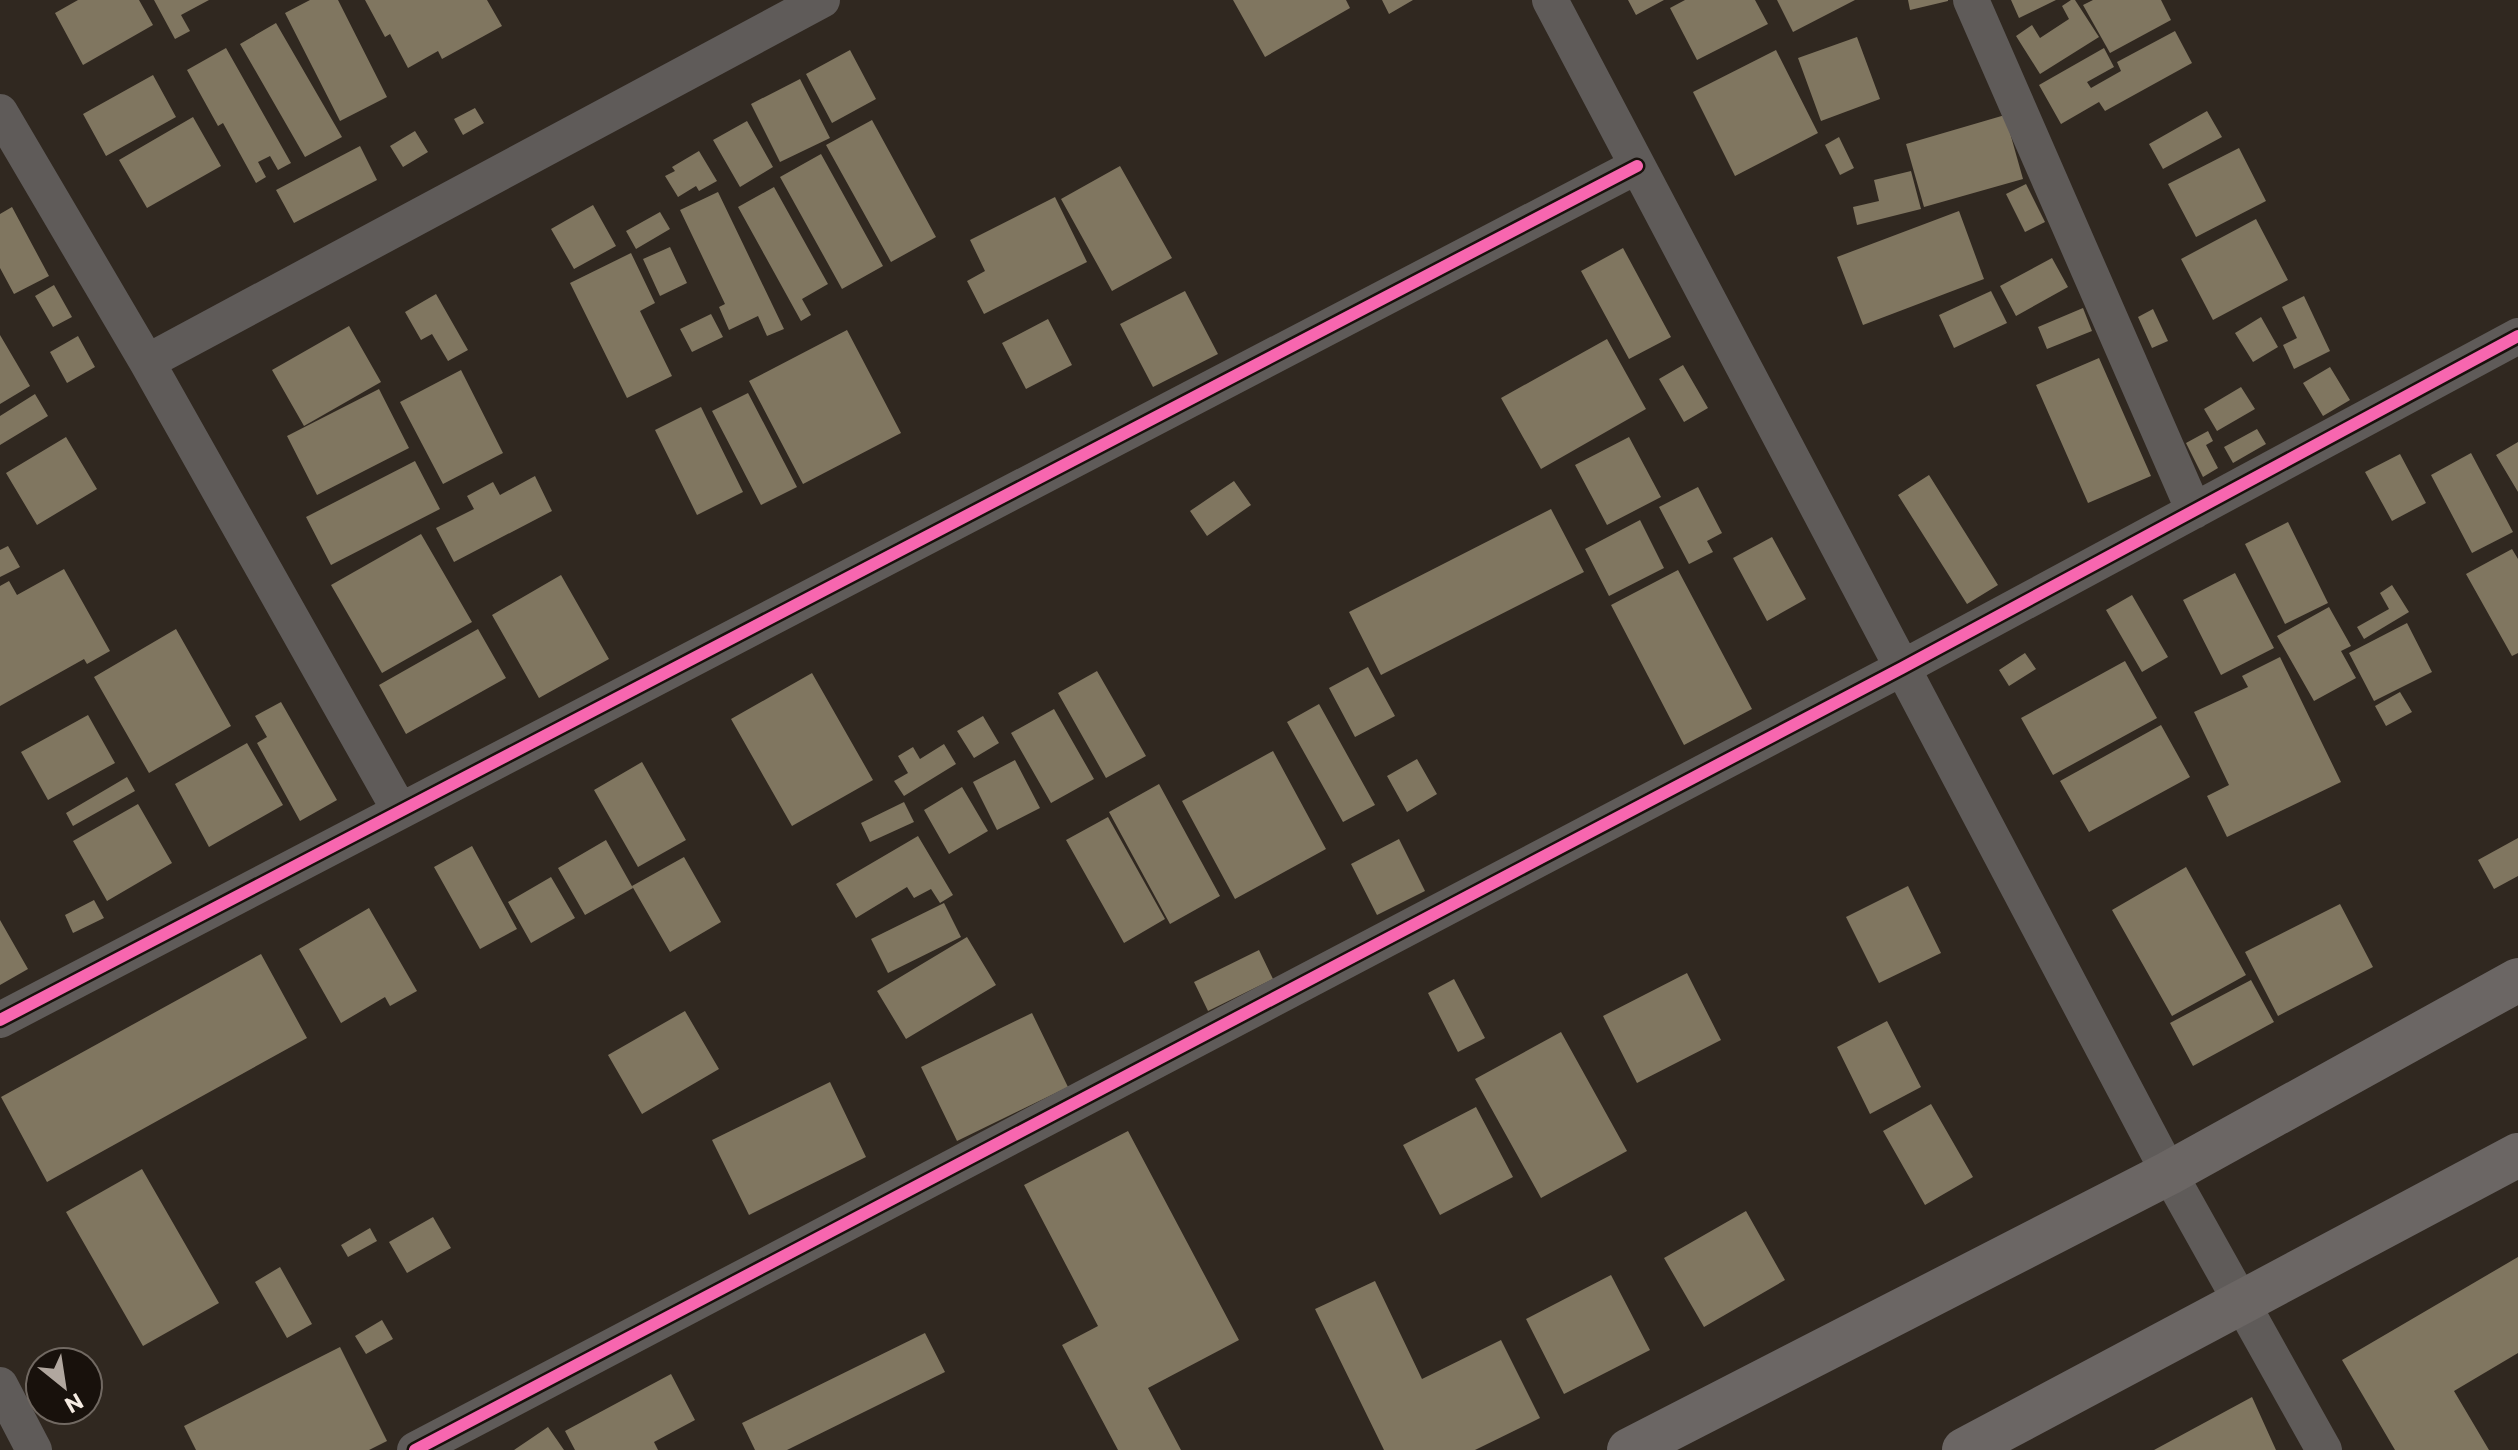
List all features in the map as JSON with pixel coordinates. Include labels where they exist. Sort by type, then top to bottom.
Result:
[{"type":"main road","points":[[1629,1450],[2169,1173],[2518,980]]},
{"type":"main road","points":[[1964,1450],[2518,1155]]},
{"type":"street","points":[[147,362],[822,0]]},
{"type":"street","points":[[1550,0],[2169,1173],[2324,1450]]},
{"type":"street","points":[[1971,0],[2194,511]]},
{"type":"street","points":[[0,112],[147,362],[400,811]]},
{"type":"street","points":[[0,1020],[1637,166]]},
{"type":"street","points":[[415,1450],[1902,668],[2518,336]]},
{"type":"street","points":[[0,1385],[34,1450]]},
{"type":"building","points":[[78,0],[139,0],[153,25],[83,65],[55,13]]},
{"type":"building","points":[[154,0],[209,0],[181,15],[190,31],[175,39]]},
{"type":"building","points":[[310,0],[338,0],[387,97],[340,121],[285,13]]},
{"type":"building","points":[[365,0],[487,0],[502,26],[442,59],[438,51],[408,68],[390,34],[385,37]]},
{"type":"building","points":[[1233,0],[1346,0],[1350,8],[1265,57]]},
{"type":"building","points":[[1382,0],[1413,0],[1389,14]]},
{"type":"building","points":[[1628,0],[1664,0],[1636,15]]},
{"type":"building","points":[[1685,0],[1755,0],[1768,24],[1697,60],[1670,8]]},
{"type":"building","points":[[1777,0],[1855,0],[1793,32]]},
{"type":"building","points":[[1908,0],[1948,0],[1948,1],[1910,10]]},
{"type":"building","points":[[2011,0],[2056,0],[2019,18]]},
{"type":"building","points":[[2075,0],[2099,37],[2040,74],[2016,36],[2032,25],[2040,38],[2069,19],[2062,6]]},
{"type":"building","points":[[2093,0],[2161,0],[2171,20],[2110,53],[2083,5]]},
{"type":"building","points":[[276,23],[342,137],[305,157],[240,44]]},
{"type":"building","points":[[2175,31],[2192,63],[2105,111],[2099,102],[2061,124],[2039,85],[2104,48],[2114,67],[2087,82],[2091,88],[2121,71],[2117,62]]},
{"type":"building","points":[[1857,37],[1880,99],[1821,121],[1798,58]]},
{"type":"building","points":[[226,48],[291,163],[278,170],[270,156],[258,162],[266,177],[256,183],[223,123],[218,126],[187,70]]},
{"type":"building","points":[[850,50],[876,99],[832,123],[806,74]]},
{"type":"building","points":[[1776,50],[1818,133],[1735,176],[1693,92]]},
{"type":"building","points":[[153,75],[176,117],[106,156],[83,114]]},
{"type":"building","points":[[800,79],[830,138],[780,162],[751,104]]},
{"type":"building","points":[[475,108],[484,123],[463,135],[454,119]]},
{"type":"building","points":[[2207,111],[2222,137],[2163,169],[2149,144]]},
{"type":"building","points":[[2005,115],[2023,179],[1924,207],[1906,144]]},
{"type":"building","points":[[193,117],[221,166],[147,208],[119,160]]},
{"type":"building","points":[[872,120],[936,237],[891,262],[826,145]]},
{"type":"building","points":[[747,121],[773,167],[740,187],[713,140]]},
{"type":"building","points":[[415,131],[428,152],[403,167],[390,146]]},
{"type":"building","points":[[1839,137],[1854,168],[1840,175],[1825,145]]},
{"type":"building","points":[[360,146],[377,180],[294,223],[276,190]]},
{"type":"building","points":[[2239,148],[2266,201],[2196,237],[2168,184]]},
{"type":"building","points":[[699,151],[717,181],[699,191],[696,186],[678,197],[665,176],[675,171],[672,167]]},
{"type":"building","points":[[821,154],[883,266],[842,289],[780,177]]},
{"type":"building","points":[[1120,166],[1172,258],[1112,291],[1061,199]]},
{"type":"building","points":[[1911,171],[1921,209],[1857,225],[1853,207],[1879,201],[1874,180]]},
{"type":"building","points":[[2026,184],[2045,222],[2025,232],[2006,194]]},
{"type":"building","points":[[774,187],[828,284],[802,299],[811,315],[801,321],[738,207]]},
{"type":"building","points":[[718,192],[784,329],[767,336],[758,316],[729,330],[719,307],[725,304],[680,210]]},
{"type":"building","points":[[1055,197],[1087,262],[984,314],[967,281],[985,271],[970,240]]},
{"type":"building","points":[[593,205],[616,246],[574,269],[551,229]]},
{"type":"building","points":[[12,207],[49,276],[14,294],[0,268],[0,214]]},
{"type":"building","points":[[1959,211],[1984,279],[1863,325],[1837,257]]},
{"type":"building","points":[[660,212],[670,229],[636,249],[626,231]]},
{"type":"building","points":[[2256,219],[2288,280],[2213,320],[2181,259]]},
{"type":"building","points":[[670,247],[687,283],[660,296],[643,259]]},
{"type":"building","points":[[1623,248],[1671,337],[1629,359],[1581,271]]},
{"type":"building","points":[[631,253],[655,303],[640,311],[672,376],[627,398],[570,283]]},
{"type":"building","points":[[2052,258],[2068,287],[2016,316],[2000,286]]},
{"type":"building","points":[[54,285],[72,317],[53,327],[35,296]]},
{"type":"building","points":[[1185,291],[1218,354],[1153,387],[1120,324]]},
{"type":"building","points":[[1991,291],[2007,323],[1954,348],[1939,315]]},
{"type":"building","points":[[436,294],[468,350],[448,361],[432,334],[421,340],[405,312]]},
{"type":"building","points":[[2304,296],[2330,351],[2294,369],[2283,345],[2297,338],[2282,307]]},
{"type":"building","points":[[2083,308],[2092,331],[2047,349],[2038,327]]},
{"type":"building","points":[[2153,309],[2168,341],[2152,348],[2138,317]]},
{"type":"building","points":[[711,314],[723,337],[692,352],[680,329]]},
{"type":"building","points":[[2261,317],[2278,347],[2253,362],[2235,333]]},
{"type":"building","points":[[1048,319],[1072,365],[1026,389],[1002,343]]},
{"type":"building","points":[[349,326],[381,382],[304,426],[272,370]]},
{"type":"building","points":[[847,330],[901,433],[803,484],[749,381]]},
{"type":"building","points":[[0,335],[30,386],[0,404]]},
{"type":"building","points":[[78,336],[95,367],[67,383],[50,352]]},
{"type":"building","points":[[1607,339],[1646,409],[1541,469],[1501,398]]},
{"type":"building","points":[[2099,358],[2151,476],[2088,503],[2036,385]]},
{"type":"building","points":[[1683,365],[1708,408],[1684,422],[1659,379]]},
{"type":"building","points":[[2330,367],[2350,400],[2323,416],[2303,383]]},
{"type":"building","points":[[461,370],[503,453],[443,484],[400,402]]},
{"type":"building","points":[[2241,387],[2255,409],[2217,431],[2204,409]]},
{"type":"building","points":[[379,389],[409,448],[317,495],[287,436]]},
{"type":"building","points":[[748,393],[797,487],[761,505],[712,411]]},
{"type":"building","points":[[35,394],[48,416],[0,445],[0,416]]},
{"type":"building","points":[[701,407],[743,492],[697,515],[655,430]]},
{"type":"building","points":[[2257,429],[2266,444],[2233,463],[2224,447]]},
{"type":"building","points":[[2208,431],[2213,441],[2206,445],[2218,468],[2203,477],[2186,443]]},
{"type":"building","points":[[66,437],[97,489],[37,525],[6,473]]},
{"type":"building","points":[[1629,437],[1661,497],[1607,525],[1575,465]]},
{"type":"building","points":[[2518,442],[2518,492],[2496,455]]},
{"type":"building","points":[[2471,453],[2513,532],[2472,553],[2431,475]]},
{"type":"building","points":[[2400,454],[2426,503],[2392,521],[2365,472]]},
{"type":"building","points":[[415,461],[440,509],[331,565],[306,517]]},
{"type":"building","points":[[1929,475],[1998,585],[1967,604],[1898,495]]},
{"type":"building","points":[[535,476],[552,511],[454,562],[436,528],[474,509],[467,496],[493,482],[500,495]]},
{"type":"building","points":[[1234,481],[1251,505],[1207,536],[1190,511]]},
{"type":"building","points":[[1698,487],[1722,533],[1707,541],[1713,552],[1689,564],[1659,507]]},
{"type":"building","points":[[1551,509],[1584,572],[1381,675],[1349,612]]},
{"type":"building","points":[[1640,520],[1664,568],[1609,596],[1585,549]]},
{"type":"building","points":[[2288,522],[2328,603],[2285,624],[2245,544]]},
{"type":"building","points":[[421,534],[472,622],[382,673],[331,585]]},
{"type":"building","points":[[1772,537],[1806,599],[1767,621],[1733,558]]},
{"type":"building","points":[[8,546],[20,567],[0,577],[0,550]]},
{"type":"building","points":[[2512,549],[2518,559],[2518,653],[2512,656],[2466,574]]},
{"type":"building","points":[[64,569],[110,651],[87,664],[84,659],[0,706],[0,586],[9,581],[17,595]]},
{"type":"building","points":[[1678,570],[1752,709],[1684,745],[1611,605]]},
{"type":"building","points":[[2235,573],[2274,648],[2221,675],[2183,600]]},
{"type":"building","points":[[561,575],[609,659],[539,698],[492,615]]},
{"type":"building","points":[[2392,585],[2409,612],[2364,639],[2357,627],[2389,609],[2380,593]]},
{"type":"building","points":[[2132,595],[2168,657],[2142,672],[2106,610]]},
{"type":"building","points":[[2329,607],[2351,646],[2341,651],[2356,678],[2314,701],[2277,636]]},
{"type":"building","points":[[2407,623],[2432,672],[2374,701],[2349,653]]},
{"type":"building","points":[[176,629],[231,726],[149,773],[94,677]]},
{"type":"building","points":[[478,629],[506,678],[406,734],[379,685]]},
{"type":"building","points":[[2025,653],[2036,669],[2009,686],[1999,670]]},
{"type":"building","points":[[2280,657],[2341,782],[2227,837],[2207,796],[2229,785],[2194,712],[2248,687],[2242,676]]},
{"type":"building","points":[[2125,661],[2157,718],[2053,775],[2021,718]]},
{"type":"building","points":[[1368,667],[1395,716],[1355,737],[1329,688]]},
{"type":"building","points":[[1097,671],[1146,756],[1106,778],[1058,693]]},
{"type":"building","points":[[812,673],[873,780],[792,826],[731,719]]},
{"type":"building","points":[[2400,692],[2412,712],[2386,726],[2375,706]]},
{"type":"building","points":[[281,702],[337,800],[300,821],[257,743],[267,737],[255,716]]},
{"type":"building","points":[[1319,704],[1375,805],[1343,822],[1287,722]]},
{"type":"building","points":[[1054,709],[1094,779],[1051,803],[1011,733]]},
{"type":"building","points":[[88,715],[115,763],[48,800],[21,752]]},
{"type":"building","points":[[983,716],[999,743],[974,758],[957,731]]},
{"type":"building","points":[[2161,725],[2190,777],[2089,832],[2060,781]]},
{"type":"building","points":[[247,743],[283,805],[209,847],[175,784]]},
{"type":"building","points":[[944,744],[956,764],[904,796],[894,781],[908,773],[898,756],[913,747],[920,759]]},
{"type":"building","points":[[1273,751],[1326,849],[1235,899],[1182,801]]},
{"type":"building","points":[[1417,759],[1437,794],[1407,812],[1387,776]]},
{"type":"building","points":[[1015,760],[1040,808],[997,830],[973,782]]},
{"type":"building","points":[[642,762],[686,840],[638,867],[594,790]]},
{"type":"building","points":[[127,777],[135,791],[73,826],[66,813]]},
{"type":"building","points":[[1159,784],[1220,896],[1170,924],[1109,812]]},
{"type":"building","points":[[962,787],[988,831],[949,854],[924,810]]},
{"type":"building","points":[[904,802],[914,822],[870,842],[861,823]]},
{"type":"building","points":[[138,804],[172,863],[107,901],[73,841]]},
{"type":"building","points":[[1108,817],[1165,919],[1124,943],[1066,840]]},
{"type":"building","points":[[918,836],[953,895],[940,903],[931,889],[914,898],[907,887],[856,918],[836,884]]},
{"type":"building","points":[[2518,838],[2518,876],[2494,889],[2478,860]]},
{"type":"building","points":[[1399,839],[1425,891],[1377,915],[1351,864]]},
{"type":"building","points":[[606,840],[633,888],[585,915],[558,868]]},
{"type":"building","points":[[472,846],[517,929],[480,949],[434,867]]},
{"type":"building","points":[[684,857],[721,922],[670,952],[632,886]]},
{"type":"building","points":[[2186,867],[2246,975],[2172,1016],[2112,910]]},
{"type":"building","points":[[551,877],[575,918],[531,943],[508,902]]},
{"type":"building","points":[[1908,886],[1941,953],[1879,983],[1846,917]]},
{"type":"building","points":[[94,900],[104,918],[73,933],[65,915]]},
{"type":"building","points":[[944,903],[961,937],[888,973],[871,939]]},
{"type":"building","points":[[2340,904],[2373,967],[2278,1016],[2245,952]]},
{"type":"building","points":[[369,908],[417,991],[390,1006],[385,997],[341,1023],[299,949]]},
{"type":"building","points":[[0,920],[28,969],[0,985]]},
{"type":"building","points":[[967,937],[996,985],[906,1039],[877,991]]},
{"type":"building","points":[[1259,950],[1273,979],[1208,1011],[1194,982]]},
{"type":"building","points":[[261,954],[307,1038],[47,1182],[1,1097]]},
{"type":"building","points":[[1687,973],[1721,1040],[1637,1083],[1603,1016]]},
{"type":"building","points":[[1454,979],[1485,1038],[1458,1052],[1428,993]]},
{"type":"building","points":[[2251,980],[2274,1022],[2193,1066],[2170,1023]]},
{"type":"building","points":[[685,1011],[719,1069],[642,1114],[608,1055]]},
{"type":"building","points":[[1032,1013],[1068,1087],[957,1141],[921,1067]]},
{"type":"building","points":[[1887,1021],[1921,1087],[1870,1114],[1837,1047]]},
{"type":"building","points":[[1561,1032],[1627,1151],[1541,1198],[1475,1079]]},
{"type":"building","points":[[830,1082],[866,1157],[749,1215],[712,1140]]},
{"type":"building","points":[[1931,1104],[1973,1177],[1925,1205],[1883,1131]]},
{"type":"building","points":[[1476,1107],[1513,1177],[1440,1215],[1403,1145]]},
{"type":"building","points":[[1128,1131],[1239,1340],[1148,1388],[1181,1450],[1118,1450],[1062,1345],[1098,1326],[1024,1185]]},
{"type":"building","points":[[142,1169],[219,1303],[143,1346],[66,1212]]},
{"type":"building","points":[[1746,1211],[1785,1280],[1704,1327],[1664,1258]]},
{"type":"building","points":[[433,1217],[451,1248],[407,1273],[389,1242]]},
{"type":"building","points":[[370,1228],[377,1241],[348,1257],[341,1245]]},
{"type":"building","points":[[2518,1257],[2518,1353],[2454,1391],[2489,1450],[2395,1450],[2342,1360]]},
{"type":"building","points":[[280,1267],[312,1324],[287,1338],[255,1282]]},
{"type":"building","points":[[1611,1275],[1650,1350],[1564,1394],[1526,1319]]},
{"type":"building","points":[[1375,1281],[1422,1379],[1501,1340],[1540,1418],[1475,1450],[1384,1450],[1315,1309]]},
{"type":"building","points":[[382,1320],[393,1339],[366,1354],[355,1336]]},
{"type":"building","points":[[925,1333],[945,1372],[787,1450],[755,1450],[742,1423]]},
{"type":"building","points":[[340,1347],[387,1441],[369,1450],[196,1450],[184,1426]]},
{"type":"building","points":[[671,1374],[695,1420],[654,1442],[658,1450],[575,1450],[565,1431]]},
{"type":"building","points":[[2252,1397],[2276,1450],[2154,1450]]},
{"type":"building","points":[[548,1427],[564,1450],[514,1450]]},
{"type":"cycle path","points":[[0,1020],[1637,166]]},
{"type":"cycle path","points":[[415,1450],[1902,668],[2518,336]]}]
